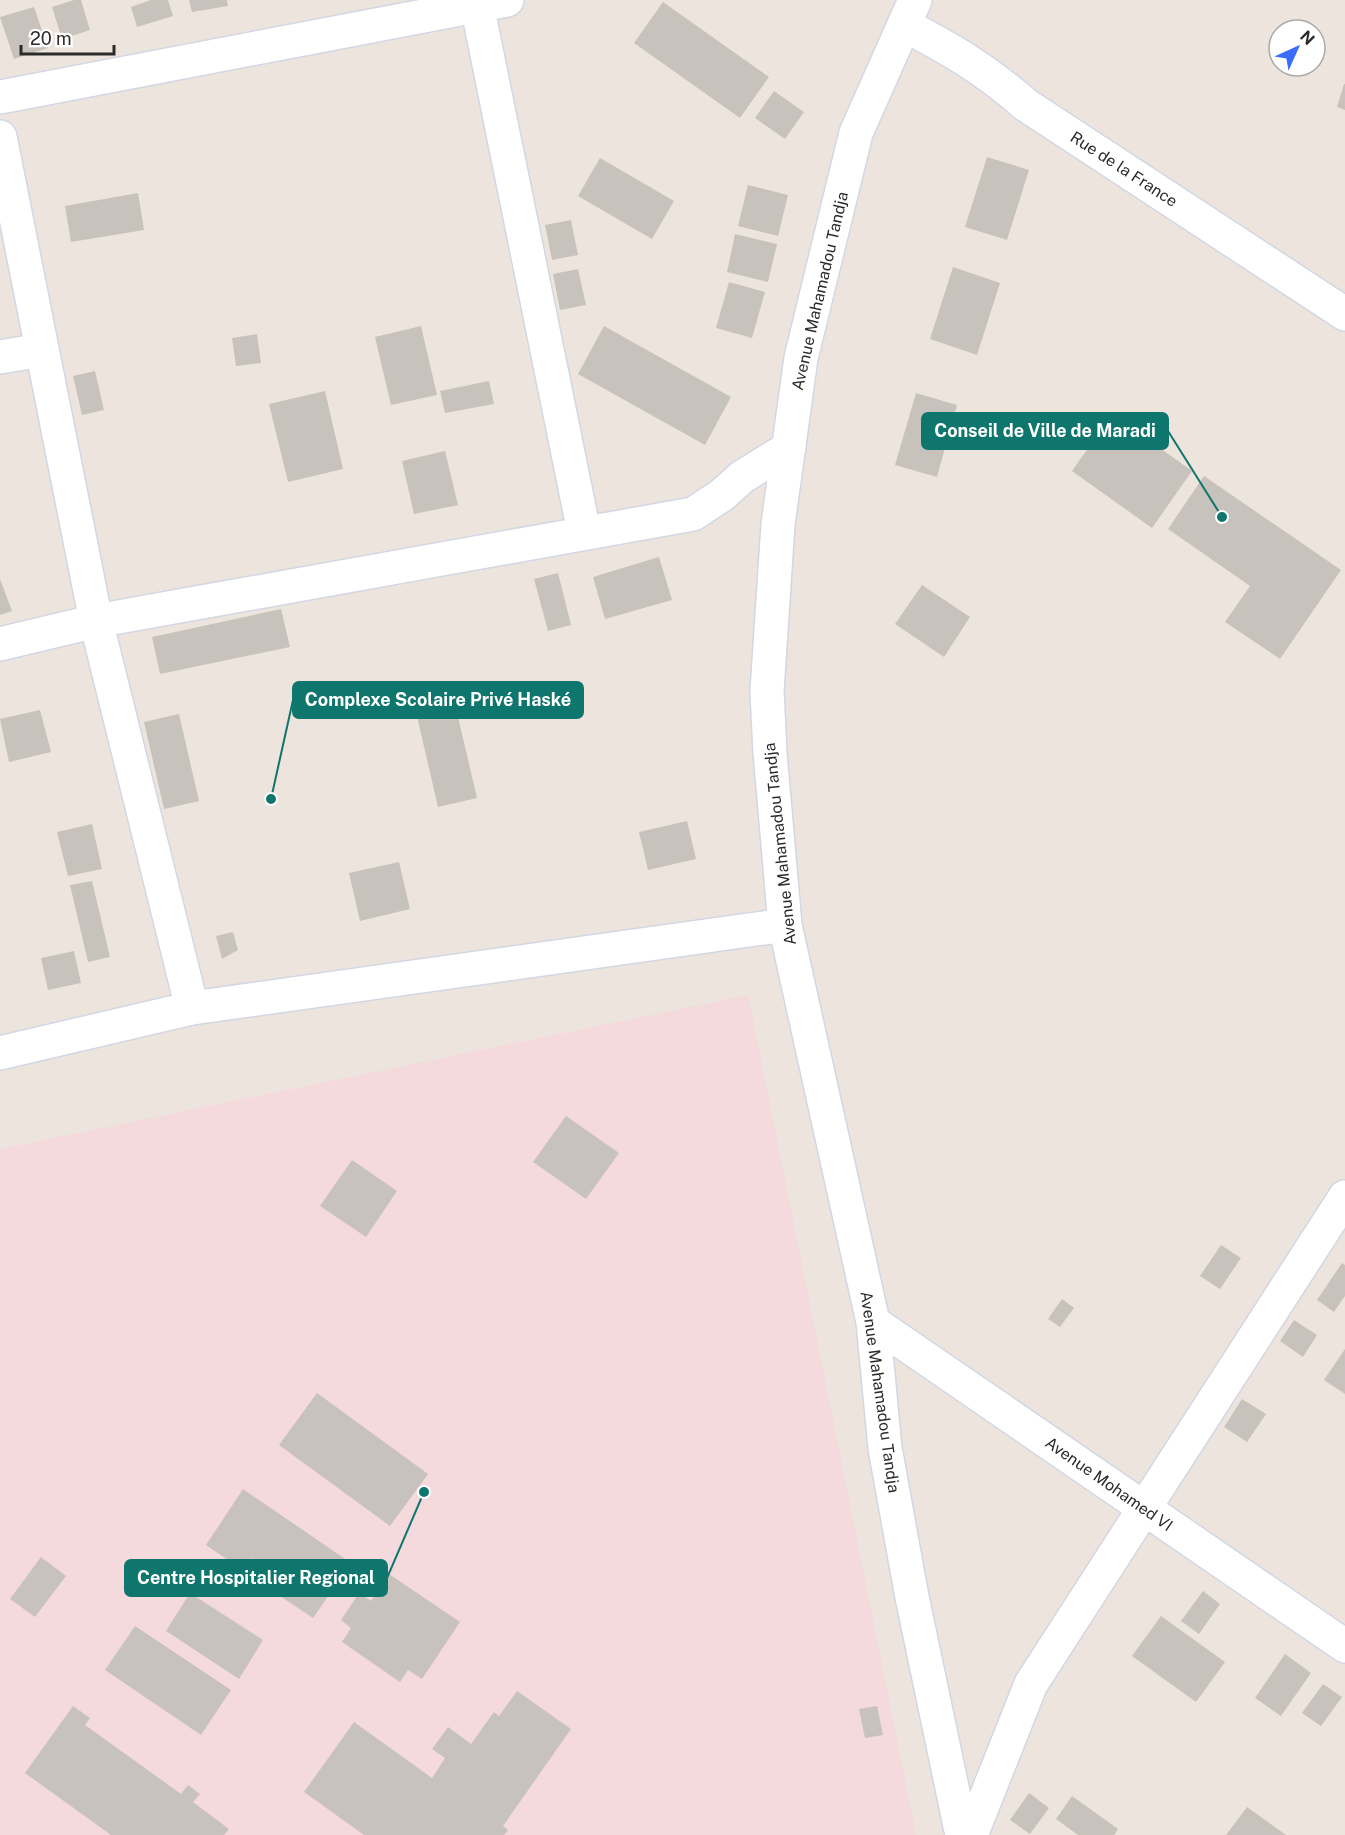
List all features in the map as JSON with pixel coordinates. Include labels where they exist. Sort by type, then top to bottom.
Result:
[{"type":"street","points":[[0,97],[486,2],[585,532]]},
{"type":"street","name":"Rue de la France","points":[[909,13],[958,53],[998,80],[1026,105],[1345,314]]},
{"type":"street","name":"Avenue Mahamadou Tandja","points":[[909,13],[856,133],[801,358],[777,524],[767,691],[785,925],[873,1322],[885,1448],[912,1597],[962,1835]]},
{"type":"street","points":[[0,137],[96,621],[192,1008]]},
{"type":"street","points":[[0,357],[42,350]]},
{"type":"street","points":[[0,644],[96,621],[693,514],[722,495],[742,477],[789,448]]},
{"type":"street","points":[[0,1053],[192,1008],[785,925]]},
{"type":"street","points":[[971,1835],[1030,1684],[1345,1197]]},
{"type":"street","name":"Avenue Mohamed VI","points":[[873,1322],[1345,1646]]},
{"type":"shaded area","points":[[748,995],[916,1835],[0,1835],[0,1149]]},
{"type":"building","points":[[81,0],[90,30],[62,39],[52,7]]},
{"type":"building","points":[[151,0],[168,0],[173,16],[137,27],[131,7]]},
{"type":"building","points":[[189,0],[227,0],[228,6],[192,12]]},
{"type":"building","points":[[663,2],[769,77],[740,118],[634,43]]},
{"type":"building","points":[[34,7],[48,48],[14,59],[0,17]]},
{"type":"building","points":[[1345,84],[1345,110],[1337,107]]},
{"type":"building","points":[[774,91],[804,112],[785,139],[755,118]]},
{"type":"building","points":[[987,157],[1029,170],[1007,240],[965,227]]},
{"type":"building","points":[[600,158],[674,201],[652,239],[578,196]]},
{"type":"building","points":[[748,185],[788,195],[778,236],[738,226]]},
{"type":"building","points":[[138,193],[144,230],[71,242],[65,206]]},
{"type":"building","points":[[571,220],[578,255],[552,260],[545,225]]},
{"type":"building","points":[[735,234],[777,244],[768,282],[727,272]]},
{"type":"building","points":[[953,267],[1000,283],[977,355],[930,339]]},
{"type":"building","points":[[578,269],[586,305],[560,310],[553,274]]},
{"type":"building","points":[[729,282],[765,292],[752,338],[716,328]]},
{"type":"building","points":[[421,326],[437,395],[391,405],[375,337]]},
{"type":"building","points":[[604,326],[731,397],[705,445],[578,374]]},
{"type":"building","points":[[257,334],[261,363],[236,366],[232,338]]},
{"type":"building","points":[[95,371],[104,410],[82,415],[73,376]]},
{"type":"building","points":[[489,381],[494,404],[445,413],[440,391]]},
{"type":"building","points":[[325,391],[343,469],[288,482],[269,404]]},
{"type":"building","points":[[916,393],[957,405],[937,477],[895,465]]},
{"type":"building","points":[[1112,414],[1192,471],[1152,528],[1072,471]]},
{"type":"building","points":[[445,451],[458,505],[414,514],[402,461]]},
{"type":"building","points":[[1204,476],[1341,570],[1280,659],[1225,622],[1250,586],[1168,529]]},
{"type":"building","points":[[659,557],[672,600],[605,619],[593,577]]},
{"type":"building","points":[[558,573],[571,625],[548,631],[534,579]]},
{"type":"building","points":[[0,579],[12,611],[0,615]]},
{"type":"building","points":[[922,585],[970,617],[944,657],[895,624]]},
{"type":"building","points":[[281,609],[290,647],[160,674],[152,637]]},
{"type":"building","points":[[455,704],[477,798],[438,807],[416,712]]},
{"type":"building","points":[[40,710],[51,752],[9,762],[0,719]]},
{"type":"building","points":[[179,714],[199,801],[164,809],[144,722]]},
{"type":"building","points":[[687,821],[696,859],[648,870],[639,832]]},
{"type":"building","points":[[92,824],[102,869],[68,876],[57,832]]},
{"type":"building","points":[[399,862],[410,909],[360,921],[349,873]]},
{"type":"building","points":[[92,881],[110,957],[88,962],[70,885]]},
{"type":"building","points":[[233,932],[238,950],[222,959],[216,936]]},
{"type":"building","points":[[74,951],[81,983],[48,990],[41,958]]},
{"type":"building","points":[[566,1116],[619,1153],[586,1199],[533,1162]]},
{"type":"building","points":[[352,1160],[397,1191],[366,1237],[320,1206]]},
{"type":"building","points":[[1221,1245],[1241,1258],[1220,1289],[1200,1276]]},
{"type":"building","points":[[1342,1263],[1345,1265],[1345,1296],[1334,1312],[1317,1300]]},
{"type":"building","points":[[1062,1299],[1074,1308],[1060,1327],[1048,1319]]},
{"type":"building","points":[[1294,1320],[1317,1335],[1303,1357],[1280,1341]]},
{"type":"building","points":[[1345,1349],[1345,1394],[1324,1380]]},
{"type":"building","points":[[317,1393],[428,1474],[390,1526],[279,1445]]},
{"type":"building","points":[[1242,1399],[1266,1414],[1247,1442],[1224,1427]]},
{"type":"building","points":[[243,1489],[351,1563],[313,1618],[280,1596],[288,1583],[251,1558],[243,1570],[206,1545]]},
{"type":"building","points":[[41,1557],[66,1576],[35,1617],[10,1599]]},
{"type":"building","points":[[386,1572],[460,1622],[422,1679],[408,1670],[400,1682],[342,1642],[351,1628],[341,1620],[359,1593],[371,1601],[375,1595],[372,1593]]},
{"type":"building","points":[[1203,1591],[1220,1604],[1199,1634],[1181,1621]]},
{"type":"building","points":[[190,1593],[263,1640],[239,1679],[166,1631]]},
{"type":"building","points":[[1161,1616],[1225,1662],[1196,1702],[1132,1656]]},
{"type":"building","points":[[135,1626],[231,1690],[201,1735],[105,1670]]},
{"type":"building","points":[[1285,1654],[1311,1673],[1281,1716],[1255,1698]]},
{"type":"building","points":[[1323,1684],[1342,1697],[1321,1726],[1302,1713]]},
{"type":"building","points":[[517,1691],[571,1729],[503,1826],[508,1830],[504,1835],[364,1835],[304,1792],[354,1722],[432,1778],[445,1758],[432,1749],[448,1727],[471,1744],[494,1712],[499,1716]]},
{"type":"building","points":[[73,1706],[90,1718],[85,1725],[181,1794],[188,1785],[200,1794],[193,1802],[229,1829],[224,1835],[111,1835],[25,1773]]},
{"type":"building","points":[[877,1706],[883,1735],[865,1738],[859,1709]]},
{"type":"building","points":[[1029,1793],[1049,1808],[1030,1834],[1010,1820]]},
{"type":"building","points":[[1072,1796],[1118,1829],[1114,1835],[1078,1835],[1056,1819]]},
{"type":"building","points":[[1247,1807],[1286,1835],[1226,1835]]},
{"type":"place","name":"Conseil de Ville de Maradi","points":[[1222,517]]},
{"type":"place","name":"Complexe Scolaire Privé Haské","points":[[271,799]]},
{"type":"place","name":"Centre Hospitalier Regional","points":[[424,1492]]}]
